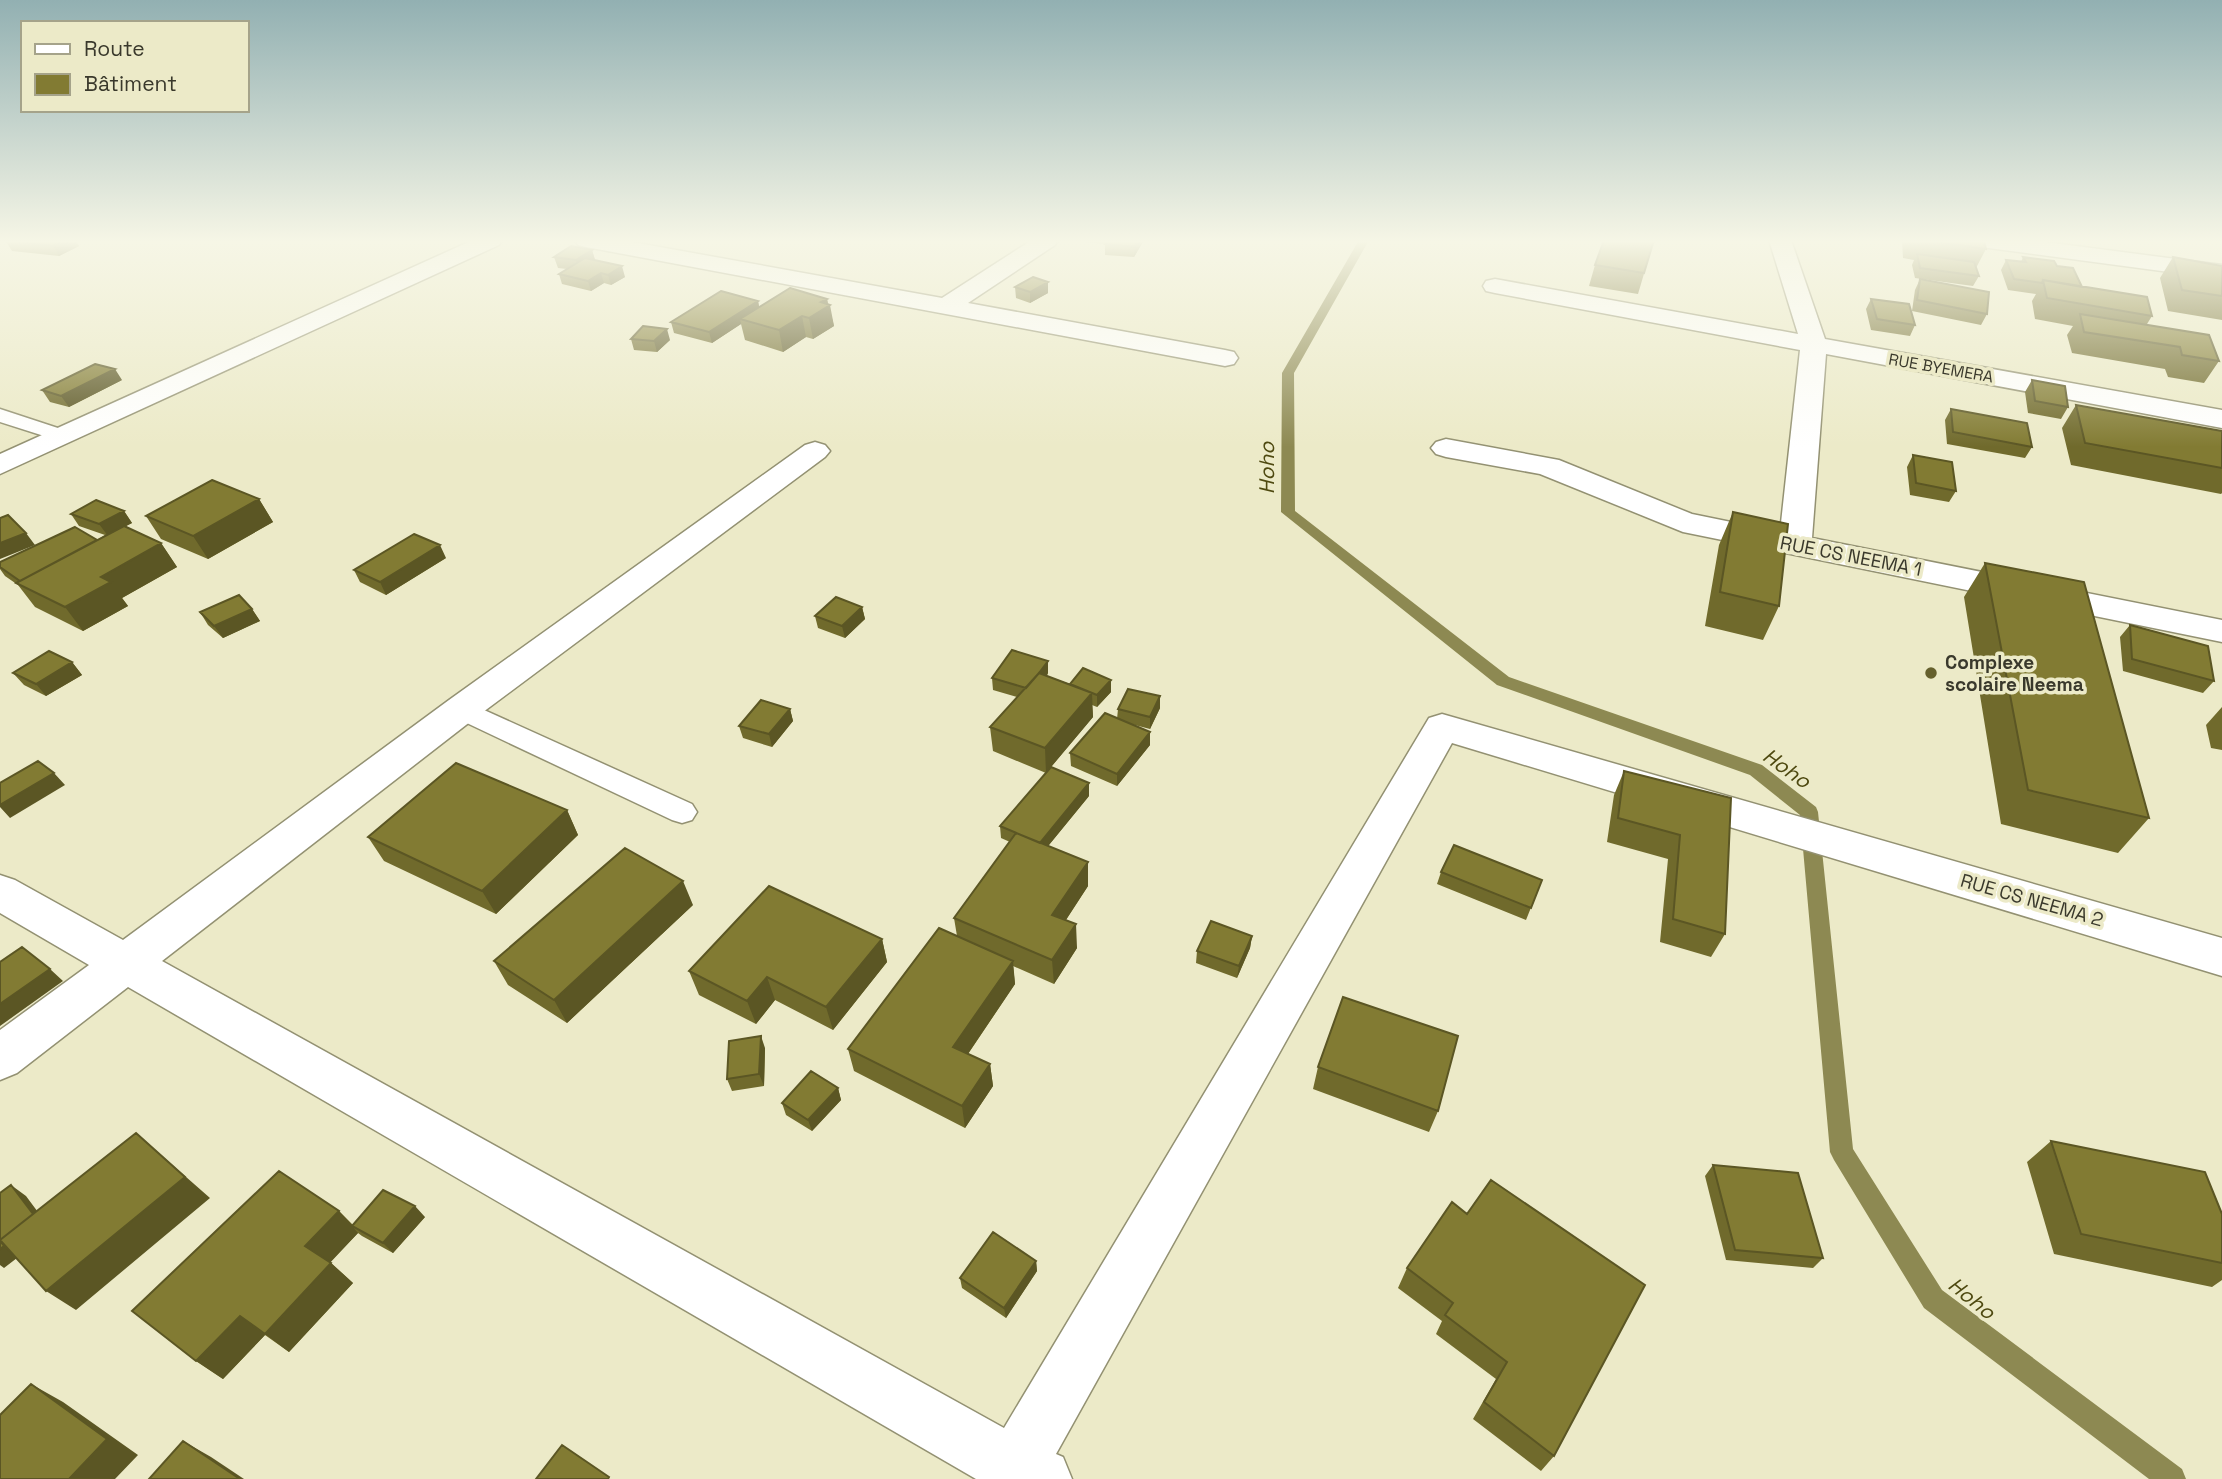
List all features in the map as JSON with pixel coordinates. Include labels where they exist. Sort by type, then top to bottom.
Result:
[{"type":"street","points":[[0,465],[341,309]]},
{"type":"street","points":[[963,309],[1225,358]]},
{"type":"street","name":"RUE BYEMERA","points":[[1621,309],[2222,419]]},
{"type":"street","points":[[1796,545],[1814,344],[1803,309]]},
{"type":"street","name":"RUE CS NEEMA 1","points":[[1446,448],[1548,466],[1683,522],[2222,631]]},
{"type":"street","points":[[0,1058],[462,709],[816,451]]},
{"type":"street","name":"RUE CS NEEMA 2","points":[[1021,1475],[1442,727],[2222,957]]},
{"type":"street","points":[[0,892],[1021,1475]]},
{"type":"lane","points":[[0,415],[64,436]]},
{"type":"lane","points":[[462,709],[682,812]]},
{"type":"building","points":[[692,309],[745,309],[709,332],[671,322]]},
{"type":"building","points":[[756,309],[824,309],[809,318],[802,316],[779,330],[740,319]]},
{"type":"building","points":[[1874,309],[1910,309],[1915,325],[1877,319]]},
{"type":"building","points":[[1962,309],[1987,309],[1987,314]]},
{"type":"building","points":[[2111,309],[2150,309],[2152,316]]},
{"type":"building","points":[[2080,314],[2209,335],[2219,361],[2182,355],[2180,347],[2084,332]]},
{"type":"building","points":[[643,326],[667,329],[654,341],[631,339]]},
{"type":"building","points":[[95,364],[115,369],[61,396],[42,390]]},
{"type":"building","points":[[2032,380],[2065,386],[2068,407],[2035,401]]},
{"type":"building","points":[[2076,405],[2222,431],[2222,468],[2085,443]]},
{"type":"building","points":[[1951,409],[2027,423],[2032,447],[1953,432]]},
{"type":"building","points":[[1913,455],[1952,462],[1956,491],[1916,483]]},
{"type":"building","points":[[212,480],[259,499],[193,536],[146,516]]},
{"type":"building","points":[[96,500],[124,511],[99,524],[71,514]]},
{"type":"building","points":[[1733,512],[1788,524],[1779,606],[1720,592]]},
{"type":"building","points":[[8,515],[26,533],[0,543],[0,518]]},
{"type":"building","points":[[124,526],[161,543],[101,577],[111,582],[65,607],[16,583]]},
{"type":"building","points":[[75,527],[97,540],[20,581],[0,567],[0,562]]},
{"type":"building","points":[[414,534],[440,545],[380,582],[354,570]]},
{"type":"building","points":[[1985,563],[2084,582],[2149,818],[2028,790]]},
{"type":"building","points":[[239,595],[252,609],[214,626],[200,612]]},
{"type":"building","points":[[836,597],[862,607],[842,626],[815,616]]},
{"type":"building","points":[[2130,625],[2208,646],[2214,681],[2132,659]]},
{"type":"building","points":[[1012,650],[1048,661],[1026,688],[992,678]]},
{"type":"building","points":[[49,651],[72,662],[36,684],[13,673]]},
{"type":"building","points":[[1083,668],[1111,680],[1097,695],[1070,684]]},
{"type":"building","points":[[1039,673],[1092,693],[1045,748],[990,727]]},
{"type":"building","points":[[1128,689],[1160,696],[1150,717],[1118,709]]},
{"type":"building","points":[[761,700],[790,709],[769,734],[739,726]]},
{"type":"building","points":[[1105,713],[1150,732],[1117,774],[1070,753]]},
{"type":"building","points":[[38,761],[54,773],[0,805],[0,783]]},
{"type":"building","points":[[456,763],[567,810],[482,891],[368,837]]},
{"type":"building","points":[[1051,767],[1089,783],[1040,843],[1000,826]]},
{"type":"building","points":[[1624,771],[1731,798],[1725,934],[1673,919],[1680,835],[1618,818]]},
{"type":"building","points":[[1016,833],[1088,862],[1052,915],[1076,924],[1052,960],[954,918]]},
{"type":"building","points":[[1454,845],[1542,880],[1531,908],[1441,872]]},
{"type":"building","points":[[625,848],[683,881],[554,1000],[494,961]]},
{"type":"building","points":[[769,886],[882,939],[826,1007],[767,977],[747,1001],[689,971]]},
{"type":"building","points":[[1211,921],[1252,936],[1239,966],[1197,951]]},
{"type":"building","points":[[939,928],[1013,961],[953,1047],[990,1064],[962,1106],[848,1049]]},
{"type":"building","points":[[22,947],[50,969],[0,1004],[0,962]]},
{"type":"building","points":[[1343,997],[1458,1036],[1438,1111],[1318,1067]]},
{"type":"building","points":[[761,1036],[759,1074],[727,1079],[729,1041]]},
{"type":"building","points":[[811,1071],[838,1088],[808,1120],[782,1103]]},
{"type":"building","points":[[136,1133],[185,1177],[46,1291],[0,1240]]},
{"type":"building","points":[[2051,1141],[2205,1172],[2222,1214],[2222,1263],[2081,1234]]},
{"type":"building","points":[[1713,1165],[1798,1173],[1823,1258],[1735,1250]]},
{"type":"building","points":[[279,1171],[339,1211],[305,1246],[331,1263],[265,1334],[240,1316],[196,1361],[132,1311]]},
{"type":"building","points":[[1491,1180],[1645,1285],[1554,1456],[1484,1402],[1507,1362],[1445,1315],[1453,1303],[1407,1268],[1452,1202],[1467,1214]]},
{"type":"building","points":[[11,1185],[33,1214],[0,1240],[0,1193]]},
{"type":"building","points":[[383,1190],[415,1206],[383,1243],[352,1226]]},
{"type":"building","points":[[993,1232],[1036,1261],[1004,1308],[960,1278]]},
{"type":"building","points":[[31,1384],[107,1439],[69,1479],[0,1479],[0,1415]]},
{"type":"building","points":[[183,1441],[240,1479],[149,1479]]},
{"type":"building","points":[[562,1445],[609,1477],[608,1479],[536,1479]]},
{"type":"waterway","name":"Hoho","points":[[1325,309],[1288,373],[1288,512],[1503,681],[1756,770],[1809,812],[1842,1152],[1933,1299],[2172,1479]]},
{"type":"place","name":"Complexe scolaire Neema","points":[[1931,673]]}]
